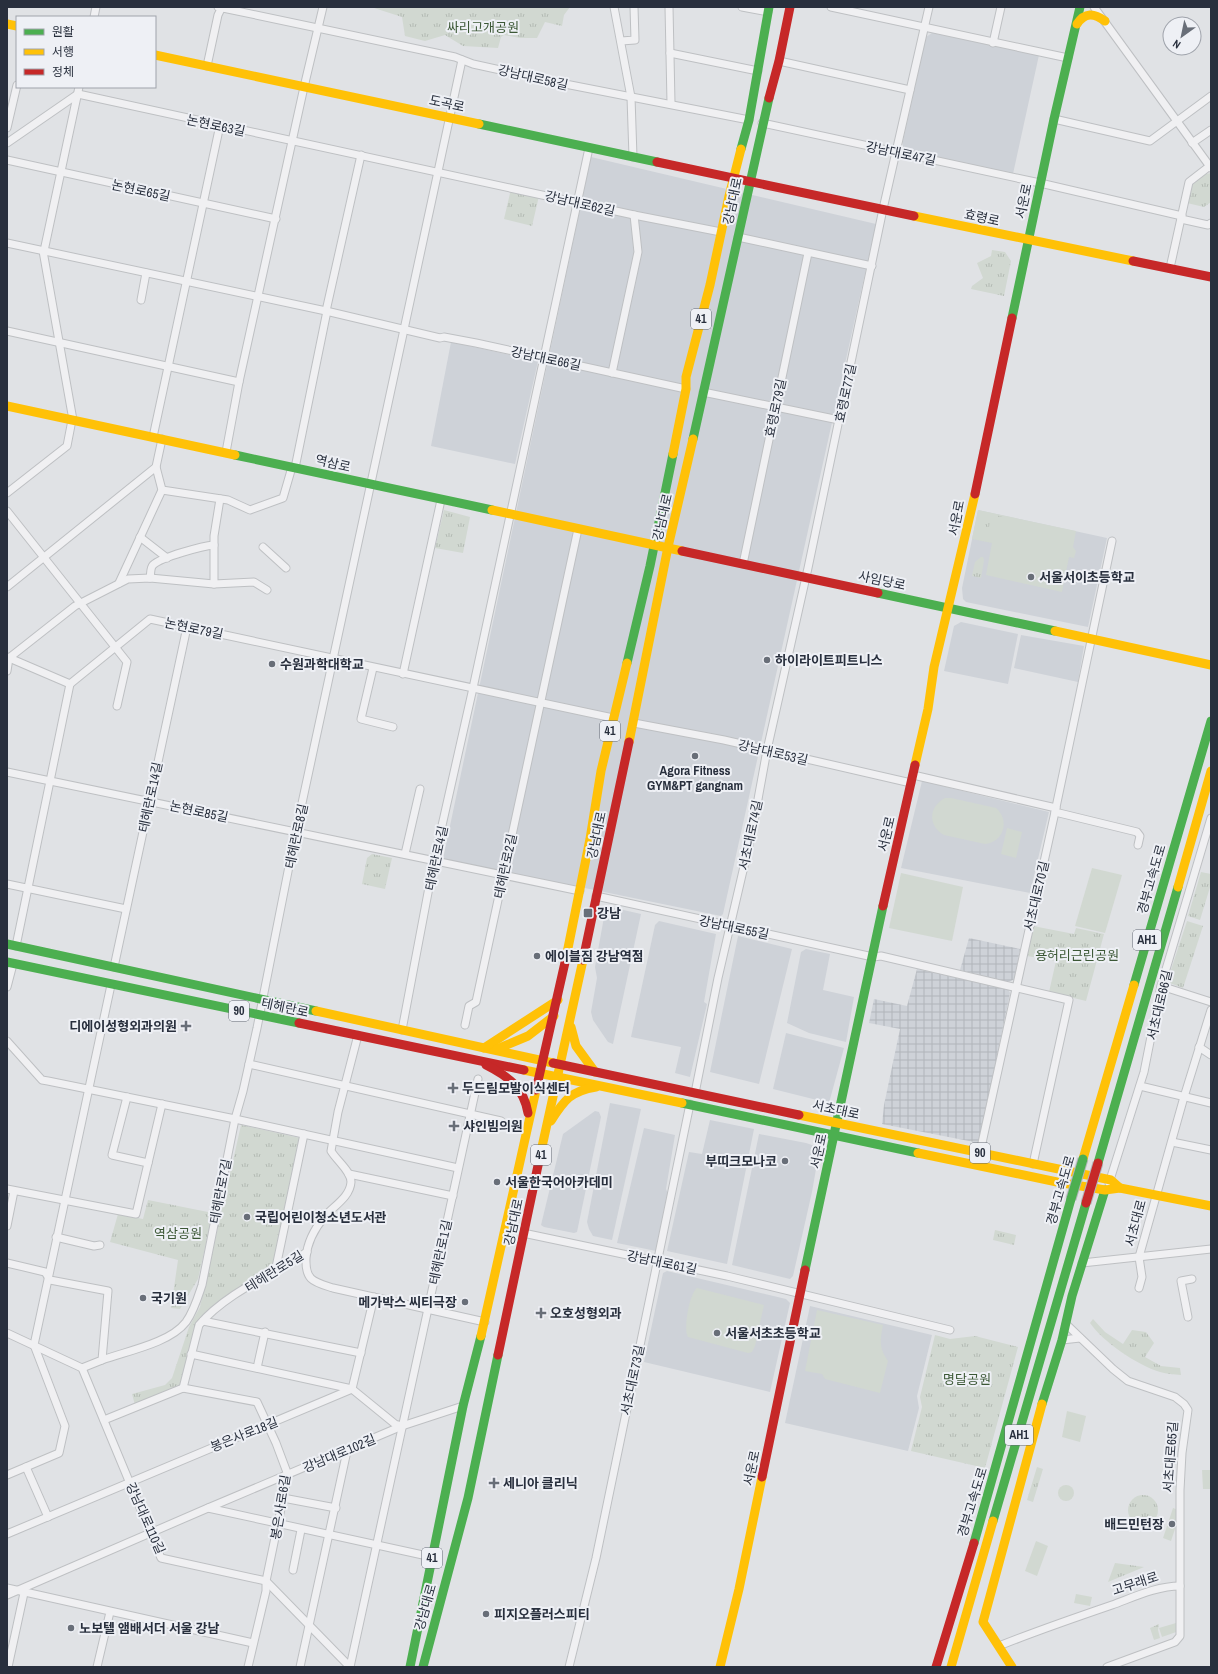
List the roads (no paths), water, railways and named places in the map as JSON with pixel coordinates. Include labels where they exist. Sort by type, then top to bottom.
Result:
[{"type":"main road","name":"강남대로","points":[[423,1667],[431,1632],[444,1592],[468,1498],[548,1126],[621,775],[634,723],[668,547],[738,238],[762,123],[779,61],[790,7]]},
{"type":"main road","name":"서운로","points":[[720,1667],[739,1590],[872,957],[928,709],[934,667],[1080,7]]},
{"type":"main road","name":"강남대로","points":[[410,1667],[463,1406],[485,1322],[529,1119],[558,1000],[613,718],[654,544],[686,389],[686,377],[710,285],[733,179],[749,120],[768,10]]},
{"type":"main road","points":[[1076,25],[1082,17],[1090,14],[1098,15],[1105,21]]},
{"type":"main road","name":"도곡로","points":[[156,55],[749,182]]},
{"type":"main road","name":"효령로","points":[[749,182],[1211,277]]},
{"type":"main road","name":"역삼로","points":[[7,406],[226,452],[441,500],[668,547]]},
{"type":"main road","name":"사임당로","points":[[668,547],[1211,665]]},
{"type":"main road","name":"경부고속도로","points":[[935,1667],[990,1490],[1071,1199],[1211,721]]},
{"type":"main road","name":"경부고속도로","points":[[951,1667],[1211,771]]},
{"type":"main road","name":"테헤란로","points":[[11,945],[544,1060]]},
{"type":"main road","name":"테헤란로","points":[[10,963],[111,985],[492,1062],[558,1077]]},
{"type":"main road","points":[[484,1048],[558,1000]]},
{"type":"main road","points":[[495,1050],[523,1040],[542,1027],[554,1016]]},
{"type":"main road","points":[[570,1021],[572,1038],[578,1052],[595,1072]]},
{"type":"main road","points":[[492,1062],[496,1060],[521,1065],[524,1060],[520,1055]]},
{"type":"main road","points":[[472,1058],[502,1073],[516,1084],[526,1101],[529,1119]]},
{"type":"main road","name":"서초대로","points":[[544,1060],[1111,1180],[1120,1188]]},
{"type":"main road","name":"서초대로","points":[[558,1077],[1105,1190],[1120,1188],[1211,1206]]},
{"type":"main road","points":[[548,1126],[565,1100],[574,1092],[580,1089],[606,1086]]},
{"type":"main road","points":[[1012,1667],[983,1622],[1043,1397],[1062,1340],[1082,1262],[1105,1190]]},
{"type":"street","points":[[207,66],[220,7]]},
{"type":"street","name":"강남대로58길","points":[[220,7],[631,97],[671,103],[749,120]]},
{"type":"street","points":[[226,452],[239,382],[304,86],[323,7]]},
{"type":"street","points":[[614,7],[631,97],[633,157]]},
{"type":"street","points":[[621,41],[635,40],[634,7]]},
{"type":"street","points":[[668,7],[671,103]]},
{"type":"street","points":[[742,7],[768,10]]},
{"type":"street","points":[[831,7],[1068,58]]},
{"type":"street","name":"효령로77길","points":[[806,577],[883,209],[897,153],[929,7]]},
{"type":"street","points":[[993,42],[1001,7]]},
{"type":"street","points":[[1094,7],[1211,167],[1189,182],[1170,268]]},
{"type":"street","points":[[670,53],[758,71]]},
{"type":"street","name":"테헤란로8길","points":[[259,1015],[296,831],[372,485],[462,60]]},
{"type":"street","points":[[779,61],[910,90]]},
{"type":"street","points":[[7,128],[11,96],[16,87]]},
{"type":"street","points":[[7,143],[78,91]]},
{"type":"street","points":[[7,493],[67,446],[72,420],[43,251],[78,91]]},
{"type":"street","name":"논현로63길","points":[[78,91],[220,126],[439,172]]},
{"type":"street","points":[[1054,119],[1150,141],[1211,96]]},
{"type":"street","name":"강남대로47길","points":[[762,123],[1040,183],[1208,225],[1211,223]]},
{"type":"street","points":[[119,582],[162,490],[156,467],[158,438],[169,366],[220,126]]},
{"type":"street","points":[[1192,143],[1211,130]]},
{"type":"street","name":"테헤란로4길","points":[[402,1030],[434,861],[473,688],[589,148]]},
{"type":"street","points":[[162,490],[228,500],[250,510],[282,498],[293,467],[361,155]]},
{"type":"street","name":"논현로65길","points":[[7,160],[276,219]]},
{"type":"street","name":"강남대로62길","points":[[439,172],[634,215],[721,232]]},
{"type":"street","points":[[612,373],[638,252],[634,215]]},
{"type":"street","points":[[738,238],[872,266]]},
{"type":"street","name":"강남대로66길","points":[[7,243],[686,389]]},
{"type":"street","name":"효령로79길","points":[[743,564],[808,253]]},
{"type":"street","points":[[141,300],[146,273]]},
{"type":"street","points":[[7,331],[239,382]]},
{"type":"street","points":[[703,392],[839,420]]},
{"type":"street","points":[[7,587],[156,467]]},
{"type":"street","points":[[214,584],[214,536],[220,499]]},
{"type":"street","points":[[403,674],[441,500]]},
{"type":"street","points":[[7,511],[127,662],[116,706]]},
{"type":"street","name":"테헤란로2길","points":[[465,1025],[469,1006],[476,1002],[578,529]]},
{"type":"street","points":[[140,537],[167,558]]},
{"type":"street","points":[[1090,639],[1112,541]]},
{"type":"street","points":[[150,578],[153,565],[167,558],[214,545]]},
{"type":"street","points":[[263,547],[286,568]]},
{"type":"street","name":"서초대로74길","points":[[695,1093],[730,926],[752,832],[767,750],[806,577]]},
{"type":"street","points":[[7,671],[8,658],[75,606],[119,582],[128,579],[150,578],[214,584],[254,582],[267,590]]},
{"type":"street","name":"논현로79길","points":[[70,684],[150,619],[334,658],[373,668],[613,718]]},
{"type":"street","name":"테헤란로14길","points":[[114,967],[187,627]]},
{"type":"street","name":"서초대로70길","points":[[980,1152],[1055,810],[1090,639]]},
{"type":"street","points":[[8,658],[70,684],[27,889],[28,892],[11,945]]},
{"type":"street","points":[[373,668],[361,720],[393,727]]},
{"type":"street","name":"강남대로53길","points":[[634,723],[912,779],[1055,810],[1137,832],[1140,836],[1138,845]]},
{"type":"street","name":"논현로85길","points":[[7,772],[150,800],[503,876],[580,891]]},
{"type":"street","points":[[405,854],[420,789]]},
{"type":"street","name":"서초대로66길","points":[[1105,1190],[1111,1180],[1140,1086],[1161,986],[1211,818]]},
{"type":"street","points":[[7,884],[126,909]]},
{"type":"street","name":"강남대로55길","points":[[596,896],[872,957],[881,956],[1069,1000],[1033,1164]]},
{"type":"street","points":[[7,988],[10,963]]},
{"type":"street","points":[[7,1475],[59,1453],[63,1438],[65,1426],[34,1345],[111,985]]},
{"type":"street","points":[[1161,986],[1211,1002]]},
{"type":"street","points":[[1156,1195],[1211,1010]]},
{"type":"street","name":"테헤란로7길","points":[[82,1368],[102,1360],[135,1351],[170,1334],[186,1322],[195,1305],[202,1285],[235,1119],[249,1064],[259,1015]]},
{"type":"street","points":[[358,1035],[332,1140],[332,1152],[349,1174],[453,1196]]},
{"type":"street","points":[[7,1041],[42,1080],[89,1088],[458,1168]]},
{"type":"street","points":[[1200,1047],[1211,1055]]},
{"type":"street","points":[[249,1064],[501,1121]]},
{"type":"street","name":"테헤란로1길","points":[[350,1667],[478,1079]]},
{"type":"street","points":[[1140,1086],[1211,1103]]},
{"type":"street","points":[[127,1097],[112,1155],[148,1163]]},
{"type":"street","points":[[7,1226],[11,1190],[136,1214],[162,1104]]},
{"type":"street","name":"서초대로73길","points":[[569,1667],[596,1558],[690,1104]]},
{"type":"street","points":[[275,1272],[304,1134]]},
{"type":"street","points":[[1172,1142],[1211,1150]]},
{"type":"street","name":"테헤란로5길","points":[[183,1388],[199,1325],[215,1309],[307,1252],[318,1225],[346,1195],[351,1182],[349,1174]]},
{"type":"street","name":"서초대로","points":[[1139,1257],[1156,1195]]},
{"type":"street","name":"강남대로61길","points":[[524,1234],[657,1260],[950,1330]]},
{"type":"street","points":[[56,1237],[94,1246],[100,1245]]},
{"type":"street","points":[[1082,1262],[1211,1249]]},
{"type":"street","points":[[307,1252],[306,1271],[308,1276],[316,1283],[485,1322]]},
{"type":"street","points":[[1139,1257],[1142,1277],[1139,1288]]},
{"type":"street","points":[[7,1263],[45,1272],[50,1280],[108,1292],[102,1360]]},
{"type":"street","points":[[1188,1316],[1181,1282],[1192,1279]]},
{"type":"street","points":[[352,1389],[374,1296]]},
{"type":"street","points":[[203,1320],[361,1353]]},
{"type":"street","name":"서초대로65길","points":[[1066,1324],[1128,1381],[1175,1397],[1184,1404],[1188,1410],[1182,1453],[1180,1586]]},
{"type":"street","points":[[257,1368],[265,1332]]},
{"type":"street","points":[[7,1333],[82,1368]]},
{"type":"street","points":[[1062,1340],[1080,1338]]},
{"type":"street","points":[[191,1354],[352,1389],[395,1424],[402,1426]]},
{"type":"street","name":"강남대로110길","points":[[82,1368],[130,1481],[150,1534],[162,1558],[266,1581]]},
{"type":"street","points":[[104,1420],[183,1388]]},
{"type":"street","name":"봉은사로6길","points":[[183,1388],[257,1402],[268,1424],[288,1475],[279,1525],[266,1581],[266,1590],[248,1667]]},
{"type":"street","name":"봉은사로18길","points":[[7,1534],[130,1481],[352,1389]]},
{"type":"street","name":"강남대로102길","points":[[7,1595],[21,1592],[208,1508],[347,1451],[402,1426],[463,1406]]},
{"type":"street","points":[[300,1667],[330,1536],[347,1451]]},
{"type":"street","points":[[26,1467],[48,1517]]},
{"type":"street","points":[[284,1498],[336,1508]]},
{"type":"street","points":[[208,1508],[301,1530],[432,1558]]},
{"type":"street","points":[[293,1570],[301,1530]]},
{"type":"street","points":[[266,1581],[350,1667]]},
{"type":"street","name":"고무래로","points":[[999,1646],[1062,1621],[1168,1586],[1180,1586]]},
{"type":"street","points":[[1107,1667],[1179,1639],[1180,1586]]},
{"type":"street","points":[[7,1588],[253,1643]]},
{"type":"street","points":[[8,1667],[21,1592]]},
{"type":"street","points":[[97,1667],[110,1612]]},
{"type":"place","name":"서울서이초등학교","points":[[1031,577]]},
{"type":"place","name":"하이라이트피트니스","points":[[767,660]]},
{"type":"place","name":"수원과학대학교","points":[[272,664]]},
{"type":"place","name":"Agora Fitness GYM&PT gangnam","points":[[695,756]]},
{"type":"place","name":"강남","points":[[588,913]]},
{"type":"place","name":"에이블짐 강남역점","points":[[537,956]]},
{"type":"place","name":"디에이성형외과의원","points":[[186,1026]]},
{"type":"place","name":"두드림모발이식센터","points":[[453,1088]]},
{"type":"place","name":"샤인빔의원","points":[[454,1126]]},
{"type":"place","name":"부띠크모나코","points":[[785,1161]]},
{"type":"place","name":"서울한국어아카데미","points":[[497,1182]]},
{"type":"place","name":"국립어린이청소년도서관","points":[[247,1217]]},
{"type":"place","name":"국기원","points":[[143,1298]]},
{"type":"place","name":"메가박스 씨티극장","points":[[465,1302]]},
{"type":"place","name":"오호성형외과","points":[[541,1313]]},
{"type":"place","name":"서울서초초등학교","points":[[717,1333]]},
{"type":"place","name":"세니아 클리닉","points":[[494,1483]]},
{"type":"place","name":"배드민턴장","points":[[1172,1524]]},
{"type":"place","name":"피지오플러스피티","points":[[486,1614]]},
{"type":"place","name":"노보텔 앰배서더 서울 강남","points":[[71,1628]]},
{"type":"park label","name":"싸리고개공원","points":[[483,27]]},
{"type":"park label","name":"용허리근린공원","points":[[1077,955]]},
{"type":"park label","name":"역삼공원","points":[[178,1233]]},
{"type":"park label","name":"명달공원","points":[[967,1379]]}]
